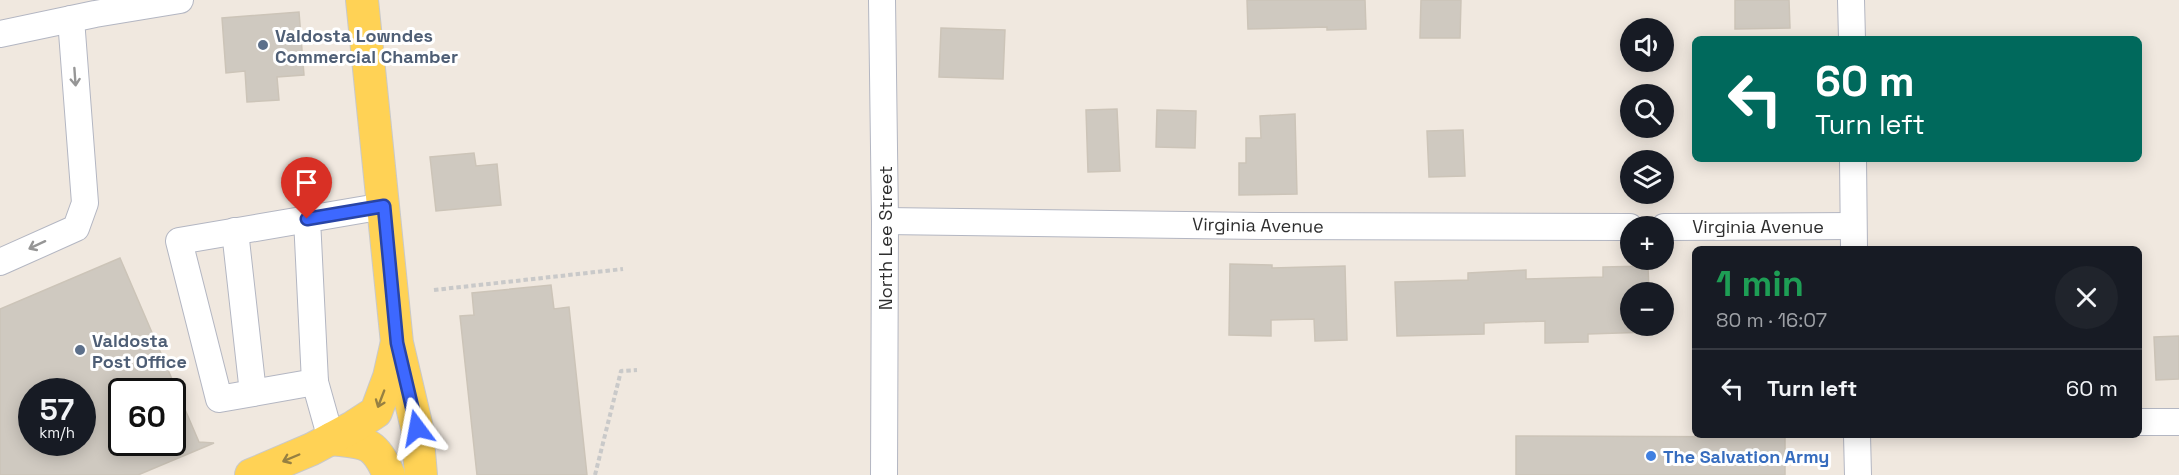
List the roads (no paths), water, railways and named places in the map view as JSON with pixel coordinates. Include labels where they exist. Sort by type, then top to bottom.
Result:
[{"type":"main road","points":[[362,0],[397,343],[417,428],[421,475]]},
{"type":"main road","points":[[251,475],[331,439],[376,412],[390,377],[397,343]]},
{"type":"main road","points":[[331,439],[368,444],[378,455],[389,475]]},
{"type":"street","points":[[0,34],[87,11],[180,0]]},
{"type":"street","name":"North Lee Street","points":[[882,0],[885,221],[884,475]]},
{"type":"street","points":[[1851,0],[1852,36]]},
{"type":"street","points":[[0,262],[76,228],[85,203],[87,11]]},
{"type":"street","points":[[1853,162],[1853,237]]},
{"type":"street","points":[[315,382],[219,399],[179,241],[384,206]]},
{"type":"street","points":[[307,219],[315,382],[331,439]]},
{"type":"street","name":"Virginia Avenue","points":[[885,221],[1273,226],[1620,227]]},
{"type":"street","name":"Virginia Avenue","points":[[1674,228],[1853,237]]},
{"type":"street","points":[[235,231],[253,393]]},
{"type":"street","points":[[2142,422],[2179,422]]},
{"type":"street","points":[[1857,438],[1858,475]]},
{"type":"place","name":"Valdosta Lowndes Commercial Chamber","points":[[263,45]]},
{"type":"place","name":"Valdosta Post Office","points":[[80,350]]},
{"type":"place","name":"The Salvation Army","points":[[1651,456]]}]
